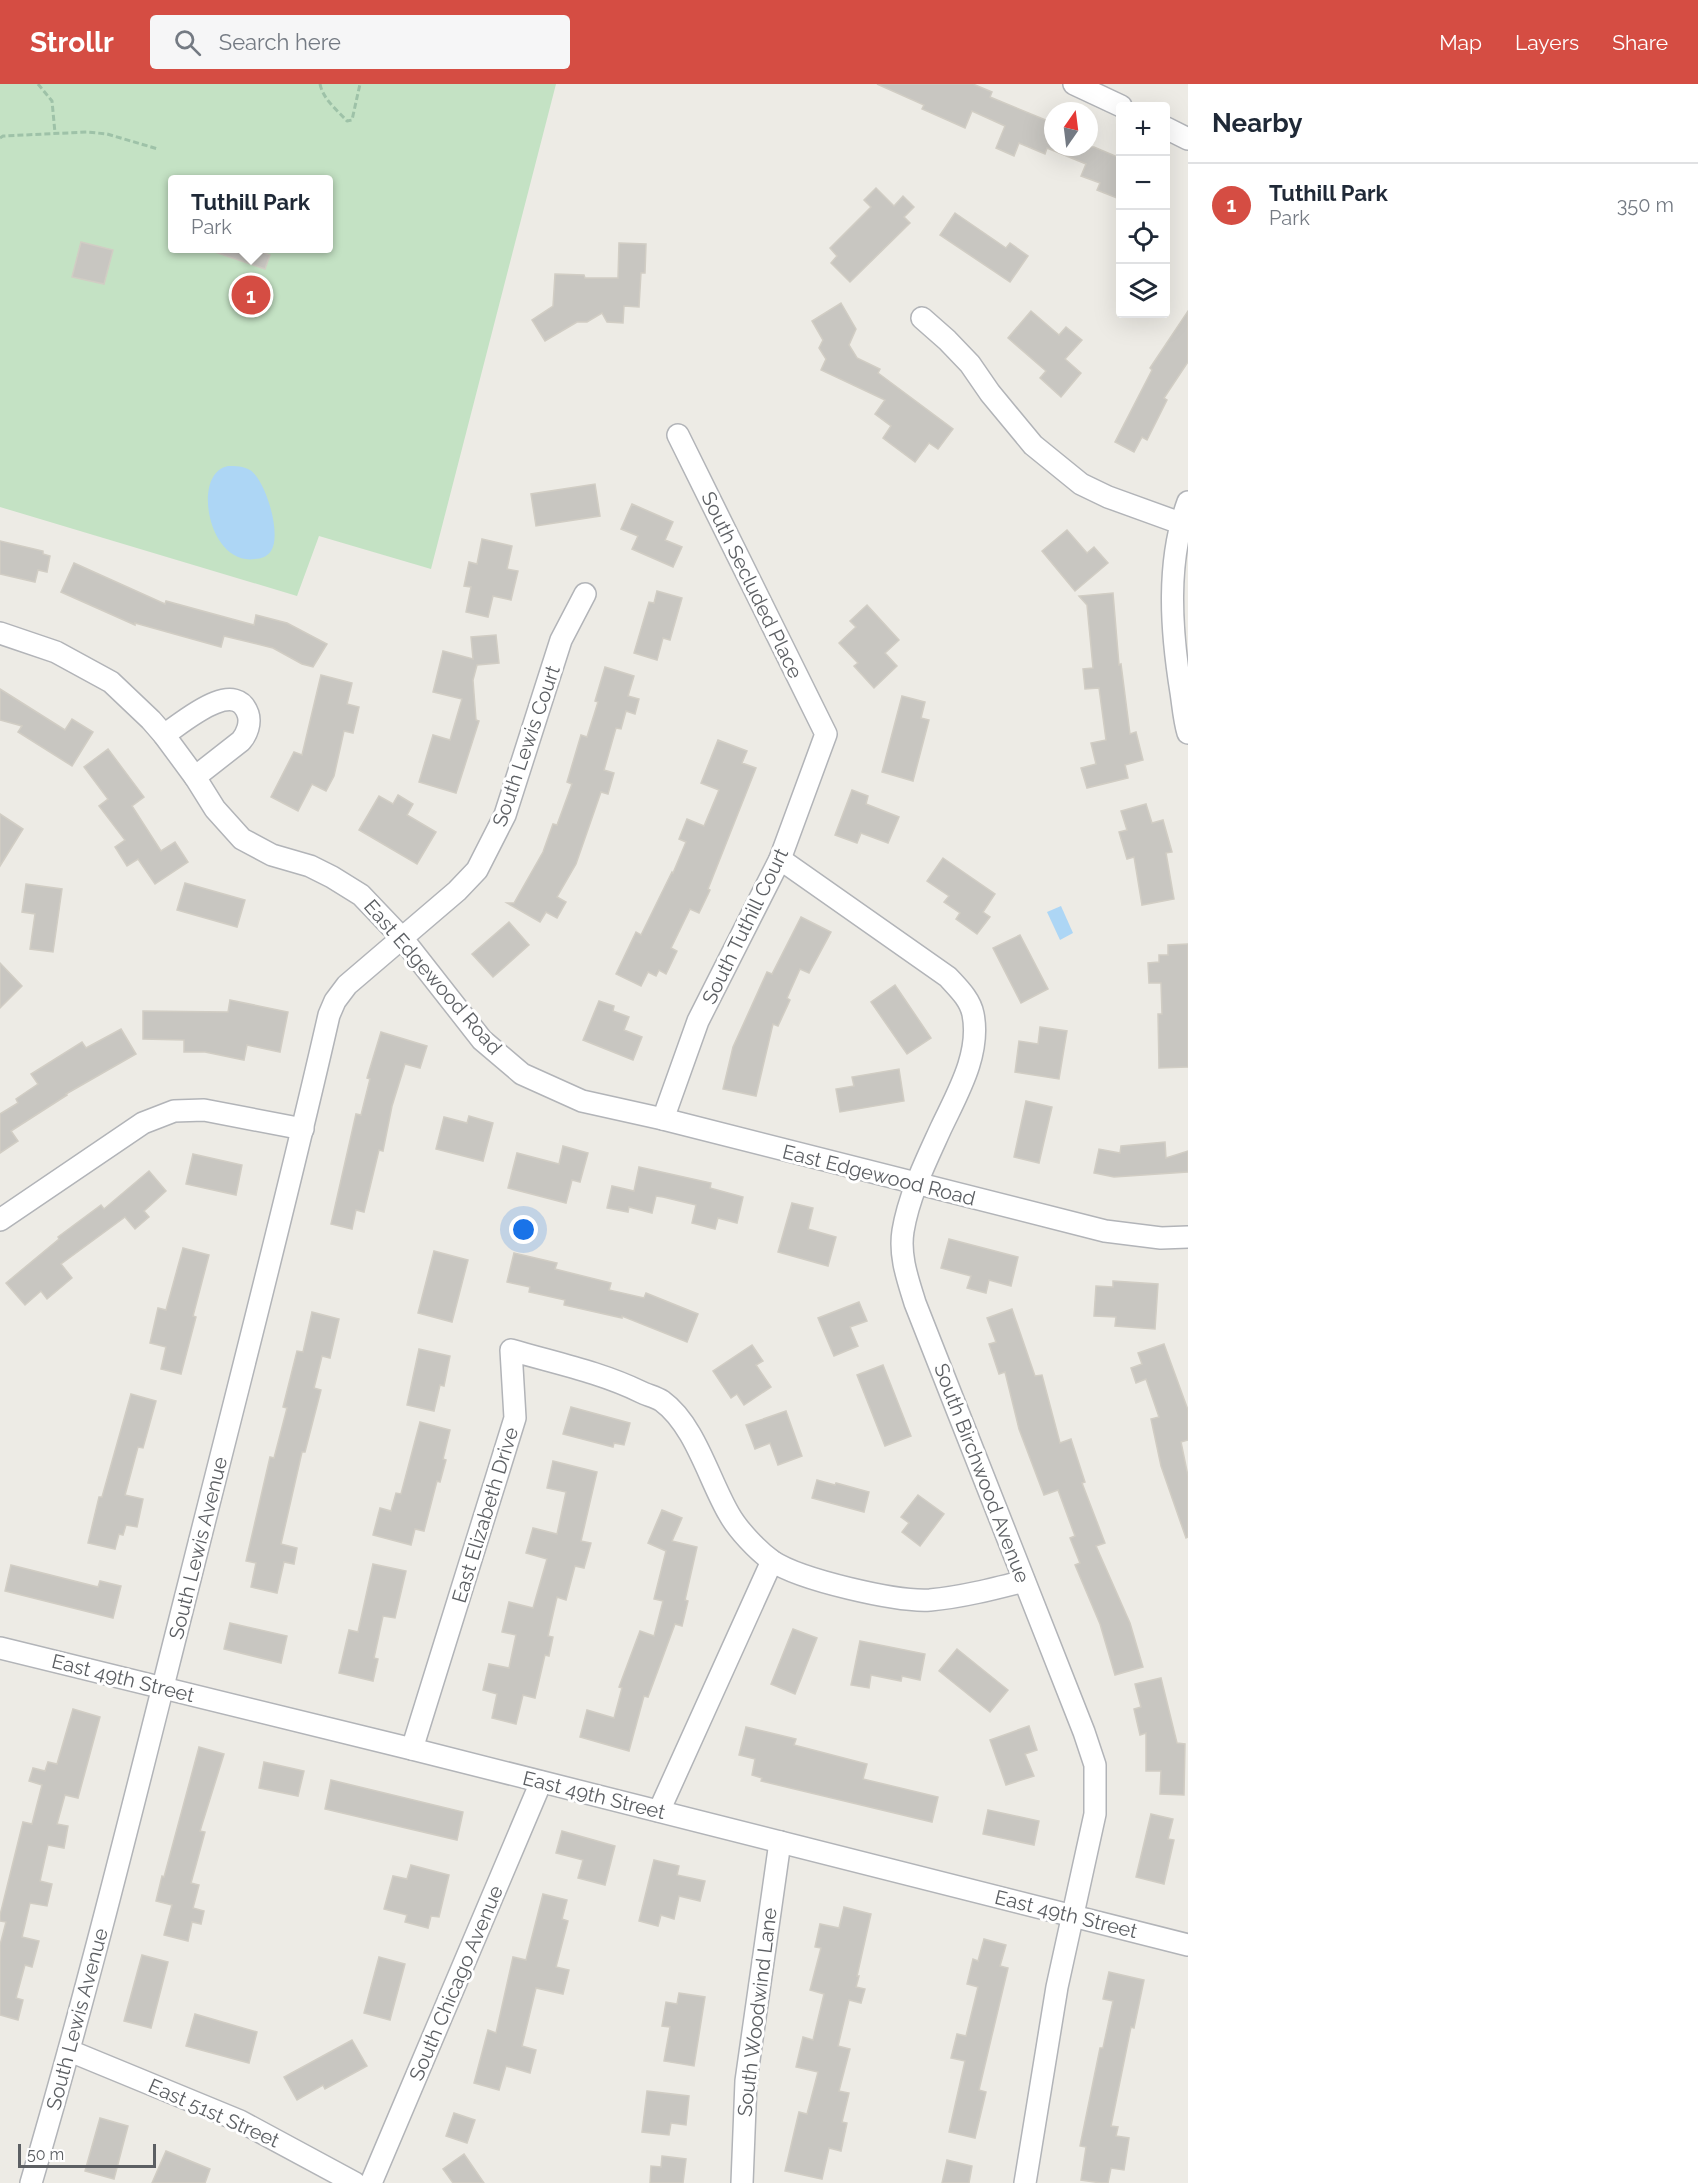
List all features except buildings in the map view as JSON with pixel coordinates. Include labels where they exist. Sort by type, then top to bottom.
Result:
[{"type":"street","points":[[1074,84],[1116,104]]},
{"type":"street","points":[[1170,130],[1188,139]]},
{"type":"street","points":[[922,318],[970,364],[990,393],[1033,445],[1081,484],[1108,497],[1180,523]]},
{"type":"street","name":"South Secluded Place","points":[[678,435],[826,734]]},
{"type":"street","points":[[1188,502],[1180,523],[1173,580],[1174,652],[1188,733]]},
{"type":"street","name":"South Lewis Court","points":[[402,938],[457,891],[477,870],[492,842],[505,815],[561,640],[585,594]]},
{"type":"street","name":"East Edgewood Road","points":[[0,633],[56,652],[111,682],[164,735],[215,809],[242,839],[272,855],[310,867],[332,877],[361,895],[402,938],[482,1040],[522,1074],[582,1101],[663,1119],[917,1185],[1105,1231],[1161,1238],[1188,1237]]},
{"type":"street","points":[[164,735],[210,703],[220,700],[232,700],[240,704],[247,712],[246,735],[195,777]]},
{"type":"street","name":"South Tuthill Court","points":[[663,1119],[698,1021],[780,859],[826,734]]},
{"type":"street","name":"South Birchwood Avenue","points":[[780,859],[948,977],[964,994],[973,1014],[973,1046],[964,1077],[908,1210],[903,1233],[907,1278],[1095,1765],[1095,1814],[1057,1987],[1025,2183]]},
{"type":"street","name":"South Lewis Avenue","points":[[32,2183],[70,2051],[163,1688],[303,1129],[329,1015],[335,1001],[347,985],[402,938]]},
{"type":"street","points":[[0,1220],[143,1123],[174,1111],[204,1110],[303,1129]]},
{"type":"street","name":"East Elizabeth Drive","points":[[412,1749],[515,1418],[511,1350],[616,1380],[662,1401],[680,1421],[697,1447],[730,1516],[772,1561],[806,1576],[847,1587],[927,1600],[962,1596],[1024,1581]]},
{"type":"street","points":[[659,1811],[772,1561]]},
{"type":"street","name":"East 49th Street","points":[[0,1647],[1188,1945]]},
{"type":"street","name":"South Chicago Avenue","points":[[370,2183],[541,1782]]},
{"type":"street","name":"South Woodwind Lane","points":[[742,2183],[746,2081],[780,1842]]},
{"type":"street","name":"East 51st Street","points":[[70,2051],[240,2121],[355,2183]]},
{"type":"path","points":[[38,84],[52,101],[55,133]]},
{"type":"path","points":[[320,84],[321,90],[330,103],[347,121],[352,120],[360,84]]},
{"type":"path","points":[[0,138],[87,132],[107,134],[158,149]]},
{"type":"green space","points":[[0,84],[556,84],[431,569],[319,536],[297,596],[0,507]]},
{"type":"water","points":[[228,466],[250,470],[262,485],[267,496],[275,533],[270,553],[262,558],[239,557],[226,548],[216,534],[210,518],[208,500],[210,484],[217,472]]},
{"type":"water","points":[[1061,906],[1073,933],[1060,940],[1047,912]]},
{"type":"place","name":"Tuthill Park","points":[[251,295]]}]
